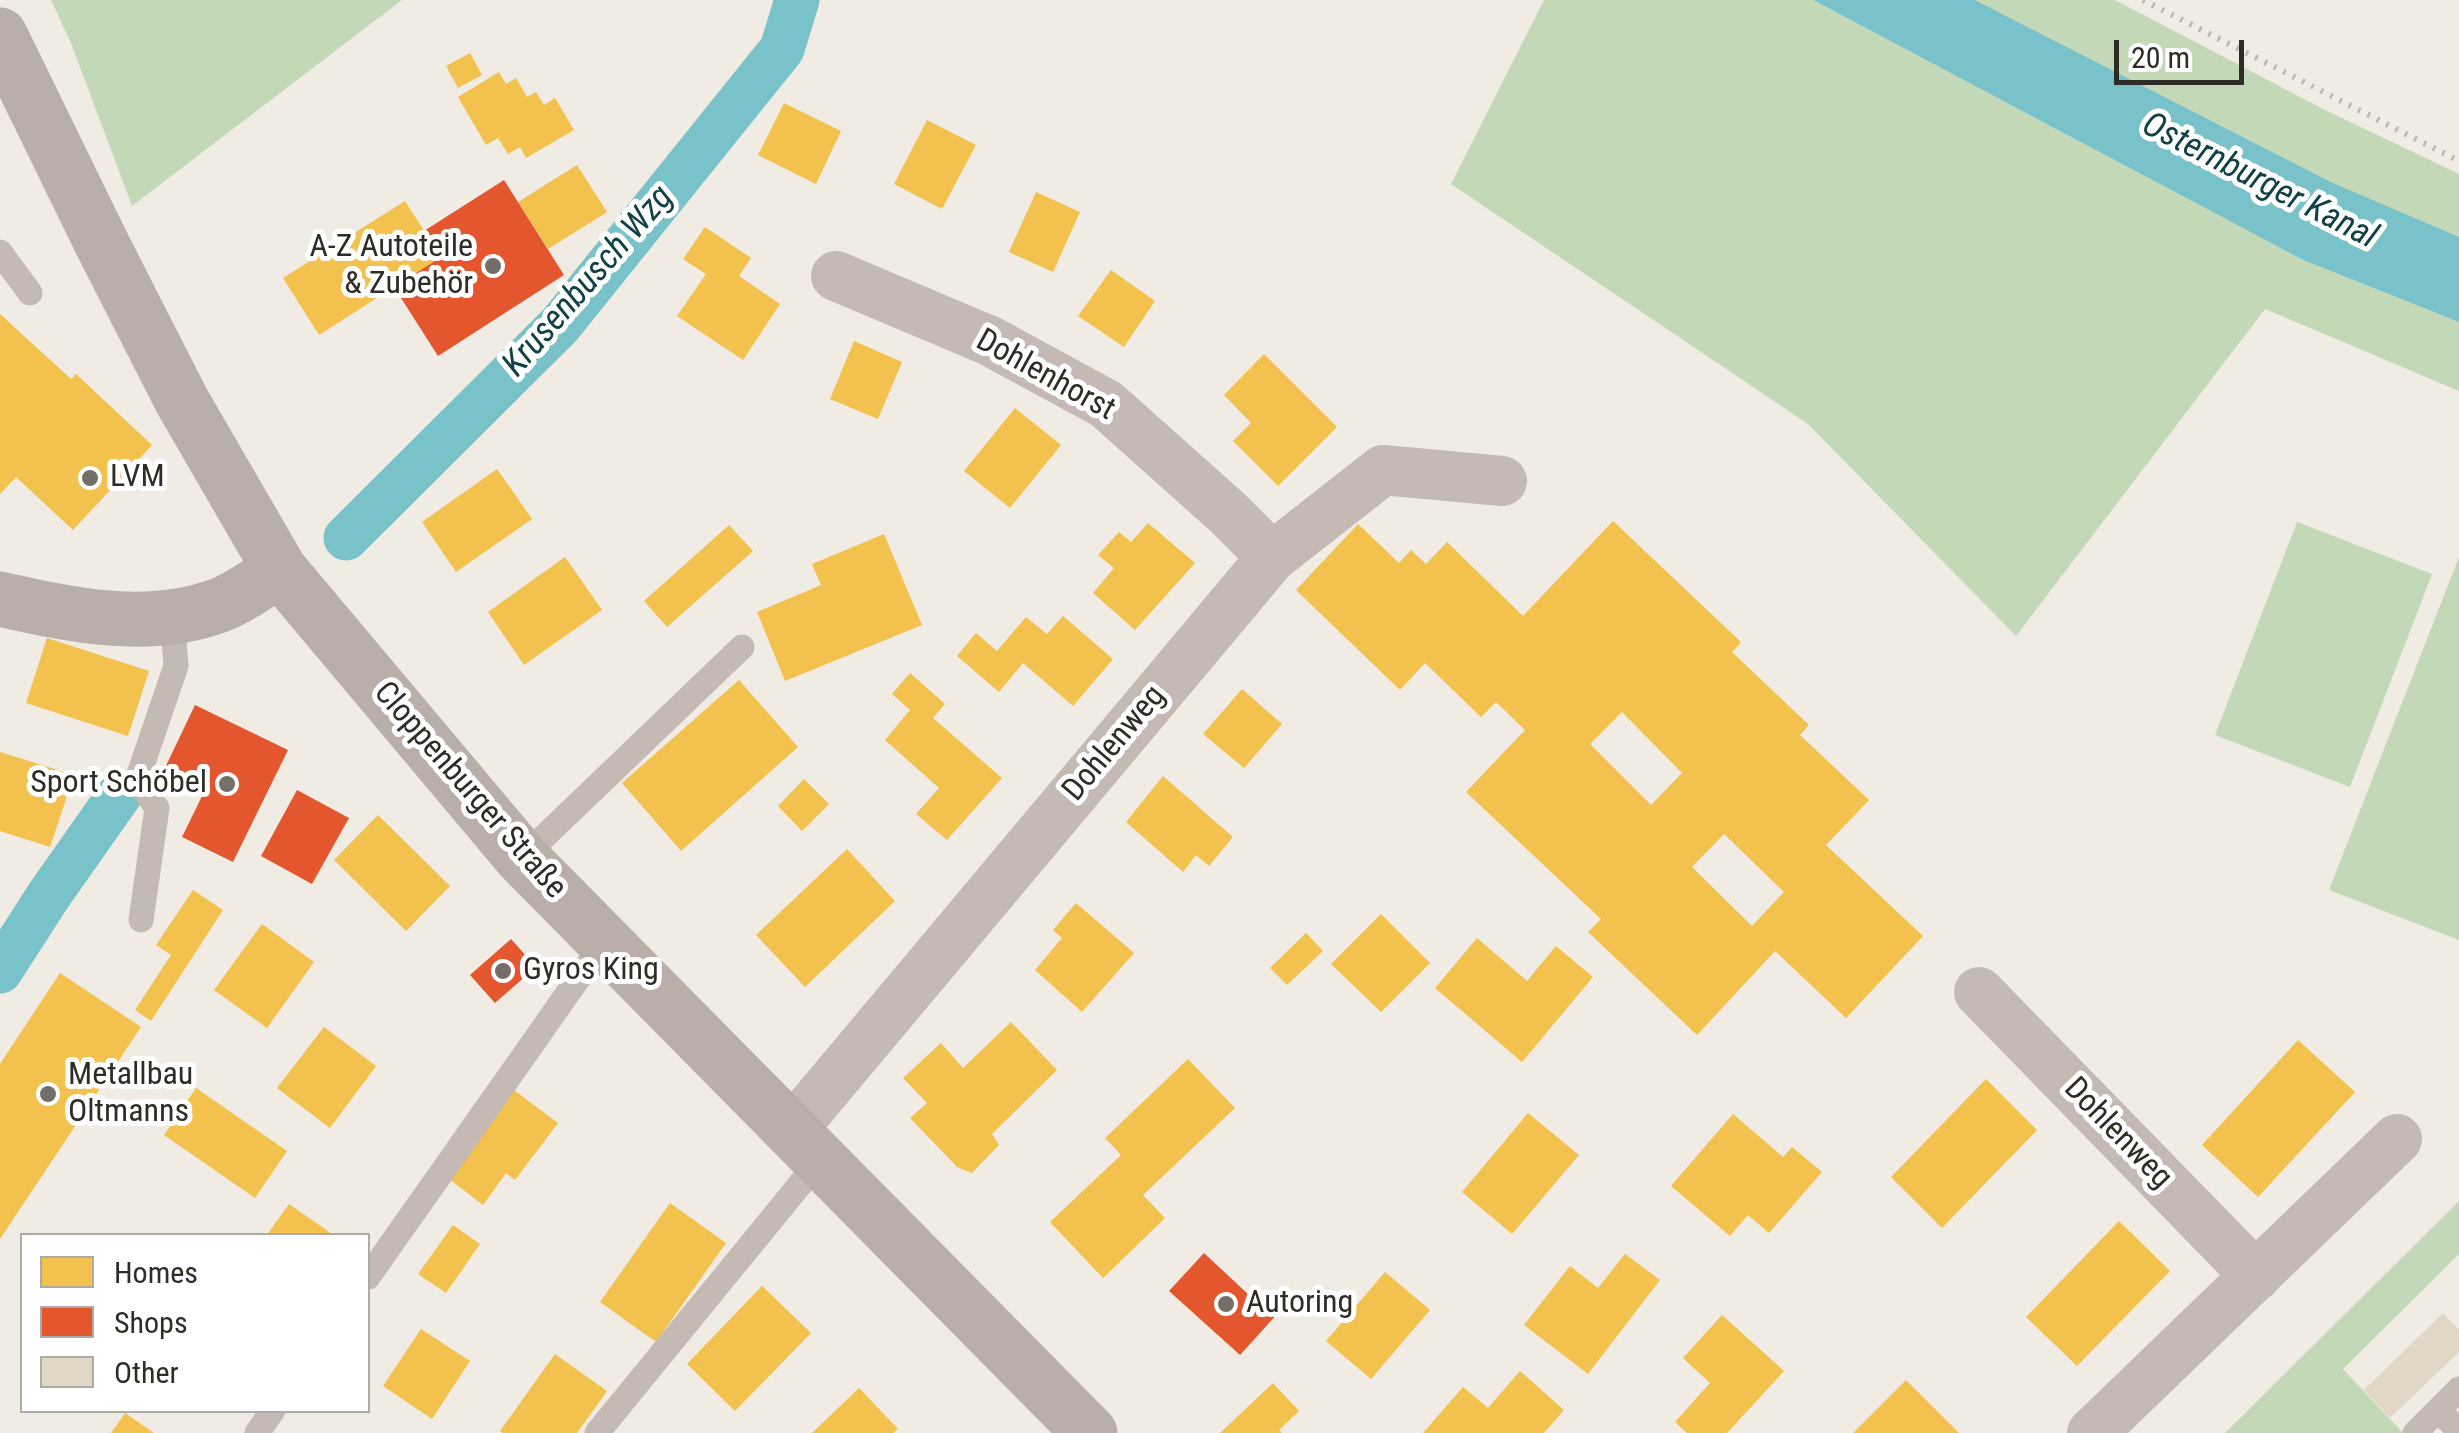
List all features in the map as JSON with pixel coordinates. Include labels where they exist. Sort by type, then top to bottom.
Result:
[{"type":"main road","name":"Cloppenburger Straße","points":[[0,35],[182,401],[280,570],[522,858],[1088,1432]]},
{"type":"main road","points":[[0,598],[110,619],[146,619],[200,611],[224,603],[280,570]]},
{"type":"street","name":"Dohlenhorst","points":[[836,276],[990,341],[1106,404],[1272,557]]},
{"type":"street","name":"Dohlenweg","points":[[806,1145],[1272,557],[1383,470],[1502,481]]},
{"type":"street","name":"Dohlenweg","points":[[1978,992],[2256,1276]]},
{"type":"street","points":[[2092,1433],[2397,1139]]},
{"type":"lane","points":[[0,252],[30,292]]},
{"type":"lane","points":[[142,920],[157,808],[137,780],[176,666],[172,615]]},
{"type":"lane","points":[[522,858],[742,647]]},
{"type":"lane","points":[[370,1274],[604,942]]},
{"type":"lane","points":[[597,1433],[806,1145]]},
{"type":"lane","points":[[2416,1433],[2459,1388]]},
{"type":"lane","points":[[2438,1410],[2459,1431]]},
{"type":"path","points":[[2143,0],[2459,160]]},
{"type":"green space","points":[[51,0],[402,0],[132,206]]},
{"type":"green space","points":[[1544,0],[1813,0],[2303,260],[2459,322],[2459,391],[2265,309],[2016,636],[1808,424],[1451,184]]},
{"type":"green space","points":[[1975,0],[2115,0],[2325,110],[2459,174],[2459,237],[2333,183]]},
{"type":"green space","points":[[2297,522],[2432,574],[2350,787],[2215,735]]},
{"type":"green space","points":[[2459,557],[2459,940],[2329,890]]},
{"type":"green space","points":[[2459,1201],[2459,1254],[2343,1369],[2403,1433],[2225,1433]]},
{"type":"water","name":"Osternburger Kanal","points":[[1813,0],[1975,0],[2333,183],[2459,237],[2459,322],[2303,260]]},
{"type":"building: Homes","points":[[470,53],[482,75],[458,88],[446,66]]},
{"type":"building: Homes","points":[[499,72],[506,84],[516,78],[527,97],[536,92],[544,105],[555,98],[574,130],[526,158],[520,147],[508,154],[498,138],[486,145],[458,97]]},
{"type":"building: Homes","points":[[784,103],[841,131],[816,184],[758,155]]},
{"type":"building: Homes","points":[[927,120],[976,145],[942,209],[894,184]]},
{"type":"building: Homes","points":[[577,165],[607,212],[548,249],[518,202]]},
{"type":"building: Homes","points":[[1036,192],[1080,212],[1053,272],[1009,252]]},
{"type":"building: Homes","points":[[405,201],[441,257],[319,335],[283,278]]},
{"type":"building: Homes","points":[[705,227],[751,258],[739,276],[780,304],[743,360],[677,316],[706,274],[683,259]]},
{"type":"building: Homes","points":[[1111,270],[1155,301],[1124,347],[1078,316]]},
{"type":"building: Homes","points":[[0,314],[71,379],[76,374],[152,445],[73,530],[16,477],[0,494]]},
{"type":"building: Homes","points":[[854,341],[902,362],[878,419],[830,399]]},
{"type":"building: Homes","points":[[1264,354],[1337,427],[1278,486],[1233,441],[1251,423],[1224,395]]},
{"type":"building: Homes","points":[[1015,408],[1061,445],[1010,508],[964,471]]},
{"type":"building: Homes","points":[[497,469],[532,519],[456,572],[422,522]]},
{"type":"building: Homes","points":[[1613,521],[1741,642],[1732,652],[1809,725],[1800,735],[1869,800],[1826,845],[1923,936],[1846,1018],[1775,951],[1697,1035],[1588,932],[1601,919],[1466,792],[1525,730],[1496,702],[1481,717],[1425,663],[1400,690],[1296,590],[1358,524],[1399,563],[1411,550],[1426,564],[1447,542],[1523,616]],"holes":[[[1622,712],[1682,773],[1651,805],[1590,744]],[[1724,834],[1784,892],[1752,926],[1692,867]]]},
{"type":"building: Homes","points":[[1148,523],[1195,563],[1135,630],[1093,593],[1114,568],[1098,555],[1119,532],[1131,542]]},
{"type":"building: Homes","points":[[729,525],[753,551],[667,627],[644,601]]},
{"type":"building: Homes","points":[[884,534],[922,625],[785,681],[757,612],[821,585],[812,564]]},
{"type":"building: Homes","points":[[565,557],[602,610],[524,665],[488,612]]},
{"type":"building: Homes","points":[[1063,616],[1113,659],[1073,706],[1023,663],[999,692],[957,656],[976,633],[997,651],[1026,617],[1047,634]]},
{"type":"building: Homes","points":[[47,638],[149,671],[128,736],[26,703]]},
{"type":"building: Homes","points":[[910,673],[945,704],[933,718],[1002,778],[947,840],[916,814],[939,788],[885,740],[910,710],[892,694]]},
{"type":"building: Homes","points":[[739,680],[798,747],[681,851],[622,783]]},
{"type":"building: Homes","points":[[1242,689],[1282,724],[1244,768],[1203,734]]},
{"type":"building: Homes","points":[[0,752],[74,775],[50,847],[0,831]]},
{"type":"building: Homes","points":[[1163,776],[1233,837],[1209,866],[1196,855],[1183,872],[1126,822]]},
{"type":"building: Homes","points":[[804,779],[829,804],[802,831],[778,806]]},
{"type":"building: Homes","points":[[378,815],[450,886],[406,931],[334,860]]},
{"type":"building: Homes","points":[[847,849],[895,901],[805,987],[756,935]]},
{"type":"building: Homes","points":[[193,890],[223,910],[151,1021],[135,1010],[171,955],[156,945]]},
{"type":"building: Homes","points":[[1076,903],[1134,953],[1082,1012],[1035,970],[1062,938],[1053,930]]},
{"type":"building: Homes","points":[[1381,914],[1430,963],[1381,1012],[1331,964]]},
{"type":"building: Homes","points":[[262,924],[314,962],[267,1028],[214,990]]},
{"type":"building: Homes","points":[[1306,933],[1323,951],[1287,985],[1270,968]]},
{"type":"building: Homes","points":[[1477,938],[1527,981],[1556,946],[1593,977],[1522,1062],[1435,988]]},
{"type":"building: Homes","name":"Metallbau Oltmanns","points":[[60,973],[141,1027],[0,1239],[0,1064]]},
{"type":"building: Homes","points":[[1011,1022],[1057,1070],[992,1134],[999,1145],[972,1173],[957,1167],[910,1118],[927,1103],[903,1078],[941,1043],[963,1068]]},
{"type":"building: Homes","points":[[324,1027],[376,1066],[330,1128],[277,1088]]},
{"type":"building: Homes","points":[[2298,1040],[2355,1092],[2258,1197],[2202,1145]]},
{"type":"building: Homes","points":[[1188,1059],[1235,1108],[1143,1195],[1165,1218],[1103,1278],[1050,1222],[1121,1155],[1105,1138]]},
{"type":"building: Homes","points":[[1986,1079],[2037,1130],[1942,1228],[1891,1177]]},
{"type":"building: Homes","points":[[196,1088],[287,1151],[255,1198],[164,1135]]},
{"type":"building: Homes","points":[[514,1090],[558,1123],[515,1180],[506,1173],[483,1205],[448,1178]]},
{"type":"building: Homes","points":[[1528,1113],[1579,1155],[1512,1234],[1462,1192]]},
{"type":"building: Homes","points":[[1733,1114],[1783,1157],[1792,1147],[1822,1172],[1769,1233],[1748,1215],[1730,1236],[1671,1186]]},
{"type":"building: Homes","points":[[670,1203],[726,1243],[656,1342],[600,1302]]},
{"type":"building: Homes","points":[[289,1204],[331,1233],[268,1233]]},
{"type":"building: Homes","points":[[2119,1221],[2170,1271],[2077,1366],[2026,1317]]},
{"type":"building: Homes","points":[[453,1225],[480,1244],[446,1293],[418,1274]]},
{"type":"building: Homes","points":[[1625,1254],[1660,1280],[1588,1374],[1524,1325],[1570,1266],[1598,1288]]},
{"type":"building: Homes","points":[[1385,1272],[1430,1310],[1371,1379],[1326,1341]]},
{"type":"building: Homes","points":[[762,1286],[811,1333],[735,1411],[687,1364]]},
{"type":"building: Homes","points":[[1722,1315],[1784,1371],[1727,1433],[1687,1433],[1675,1422],[1710,1383],[1683,1358]]},
{"type":"building: Homes","points":[[421,1329],[470,1361],[432,1419],[383,1386]]},
{"type":"building: Homes","points":[[555,1354],[607,1391],[577,1433],[500,1431]]},
{"type":"building: Homes","points":[[1520,1371],[1564,1410],[1544,1433],[1423,1433],[1463,1387],[1488,1408]]},
{"type":"building: Homes","points":[[1906,1380],[1959,1433],[1853,1433]]},
{"type":"building: Homes","points":[[1273,1383],[1299,1411],[1279,1430],[1282,1433],[1220,1433]]},
{"type":"building: Homes","points":[[859,1388],[898,1429],[893,1433],[812,1433]]},
{"type":"building: Homes","points":[[125,1413],[154,1433],[111,1433]]},
{"type":"building: Shops","name":"A-Z Autoteile & Zubehör","points":[[504,180],[564,275],[438,356],[394,287],[441,257],[424,231]]},
{"type":"building: Shops","name":"Sport Schöbel","points":[[195,705],[288,750],[233,862],[182,837],[203,794],[162,774]]},
{"type":"building: Shops","points":[[297,790],[349,818],[312,884],[261,856]]},
{"type":"building: Shops","name":"Gyros King","points":[[511,939],[536,967],[495,1003],[470,975]]},
{"type":"building: Shops","name":"Autoring","points":[[1204,1253],[1249,1295],[1254,1289],[1279,1312],[1240,1355],[1169,1291]]},
{"type":"building: Other","points":[[2443,1313],[2459,1330],[2459,1352],[2390,1418],[2364,1390]]},
{"type":"waterway","name":"Krusenbusch Wzg","points":[[346,538],[560,325],[782,49],[797,0]]},
{"type":"waterway","name":"Krusenbusch Wzg","points":[[0,971],[120,794]]},
{"type":"place","name":"A-Z Autoteile & Zubehör","points":[[493,266]]},
{"type":"place","name":"LVM","points":[[90,478]]},
{"type":"place","name":"Sport Schöbel","points":[[227,784]]},
{"type":"place","name":"Gyros King","points":[[503,971]]},
{"type":"place","name":"Metallbau Oltmanns","points":[[48,1094]]},
{"type":"place","name":"Autoring","points":[[1226,1304]]}]
